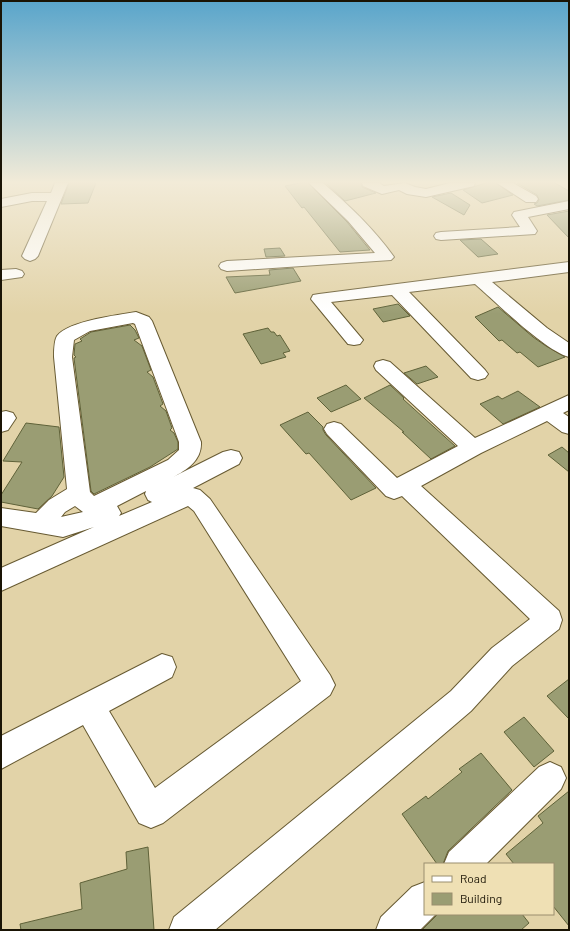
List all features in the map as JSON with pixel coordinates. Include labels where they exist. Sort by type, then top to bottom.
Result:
[{"type":"street","points":[[30,256],[43,226]]},
{"type":"street","points":[[227,266],[386,257],[372,237],[362,226]]},
{"type":"street","points":[[441,236],[530,231],[527,226]]},
{"type":"street","points":[[354,340],[319,299],[562,268],[569,278]]},
{"type":"street","points":[[478,278],[529,322],[569,351]]},
{"type":"street","points":[[396,289],[478,374]]},
{"type":"street","points":[[1,580],[176,466],[187,457],[191,450],[190,442],[143,321],[136,317],[85,327],[66,338],[63,357],[77,494],[83,502],[92,506],[95,518]]},
{"type":"street","points":[[383,366],[473,448]]},
{"type":"street","points":[[334,429],[394,490],[473,448],[569,402]]},
{"type":"street","points":[[548,412],[569,427]]},
{"type":"street","points":[[1,419],[6,418],[1,425]]},
{"type":"street","points":[[1,517],[63,527],[107,514],[170,489],[231,458]]},
{"type":"street","points":[[187,930],[461,701],[502,657],[549,620],[405,485]]},
{"type":"street","points":[[42,523],[57,506],[77,494]]},
{"type":"street","points":[[89,707],[151,811],[320,685],[202,505],[192,496],[176,501],[95,518]]},
{"type":"street","points":[[1,753],[162,668]]},
{"type":"street","points":[[463,863],[550,778]]},
{"type":"street","points":[[394,930],[424,901]]},
{"type":"building","points":[[320,226],[351,226],[370,250],[340,252]]},
{"type":"building","points":[[558,226],[569,226],[569,238]]},
{"type":"building","points":[[481,239],[498,254],[478,257],[460,240]]},
{"type":"building","points":[[280,248],[285,256],[266,257],[264,249]]},
{"type":"building","points":[[293,268],[301,281],[235,293],[226,277],[270,275],[269,270]]},
{"type":"building","points":[[398,304],[410,316],[383,322],[373,309]]},
{"type":"building","points":[[498,307],[533,337],[565,357],[538,367],[520,352],[517,353],[502,340],[499,341],[475,317]]},
{"type":"building","points":[[130,325],[135,330],[139,338],[134,340],[142,346],[151,370],[147,372],[153,377],[163,404],[160,406],[166,411],[172,428],[170,430],[174,433],[178,442],[178,449],[150,467],[94,494],[91,491],[74,358],[76,357],[74,355],[75,344],[82,341],[80,339],[91,332]]},
{"type":"building","points":[[268,328],[277,336],[280,335],[290,351],[283,353],[286,357],[261,364],[243,334]]},
{"type":"building","points":[[426,366],[438,377],[417,384],[404,373]]},
{"type":"building","points":[[346,385],[361,399],[331,412],[317,398]]},
{"type":"building","points":[[390,385],[404,398],[403,399],[455,446],[431,459],[402,432],[404,432],[364,398]]},
{"type":"building","points":[[518,391],[540,407],[503,424],[480,404],[498,396],[502,399]]},
{"type":"building","points":[[308,412],[323,427],[326,435],[376,488],[351,500],[309,453],[306,454],[280,425]]},
{"type":"building","points":[[26,423],[59,427],[64,477],[52,496],[38,509],[1,502],[1,495],[22,462],[3,461]]},
{"type":"building","points":[[562,447],[569,453],[569,472],[548,455]]},
{"type":"building","points":[[569,679],[569,719],[547,696]]},
{"type":"building","points":[[524,717],[554,751],[534,767],[504,732]]},
{"type":"building","points":[[481,753],[512,790],[448,851],[443,863],[436,863],[402,814],[426,796],[428,799],[462,772],[459,769]]},
{"type":"building","points":[[569,791],[569,926],[554,907],[554,863],[513,863],[506,854],[543,823],[538,816]]},
{"type":"building","points":[[148,847],[154,930],[21,930],[20,924],[82,909],[80,883],[127,869],[126,852]]},
{"type":"building","points":[[437,915],[523,915],[529,923],[521,930],[422,930]]}]
